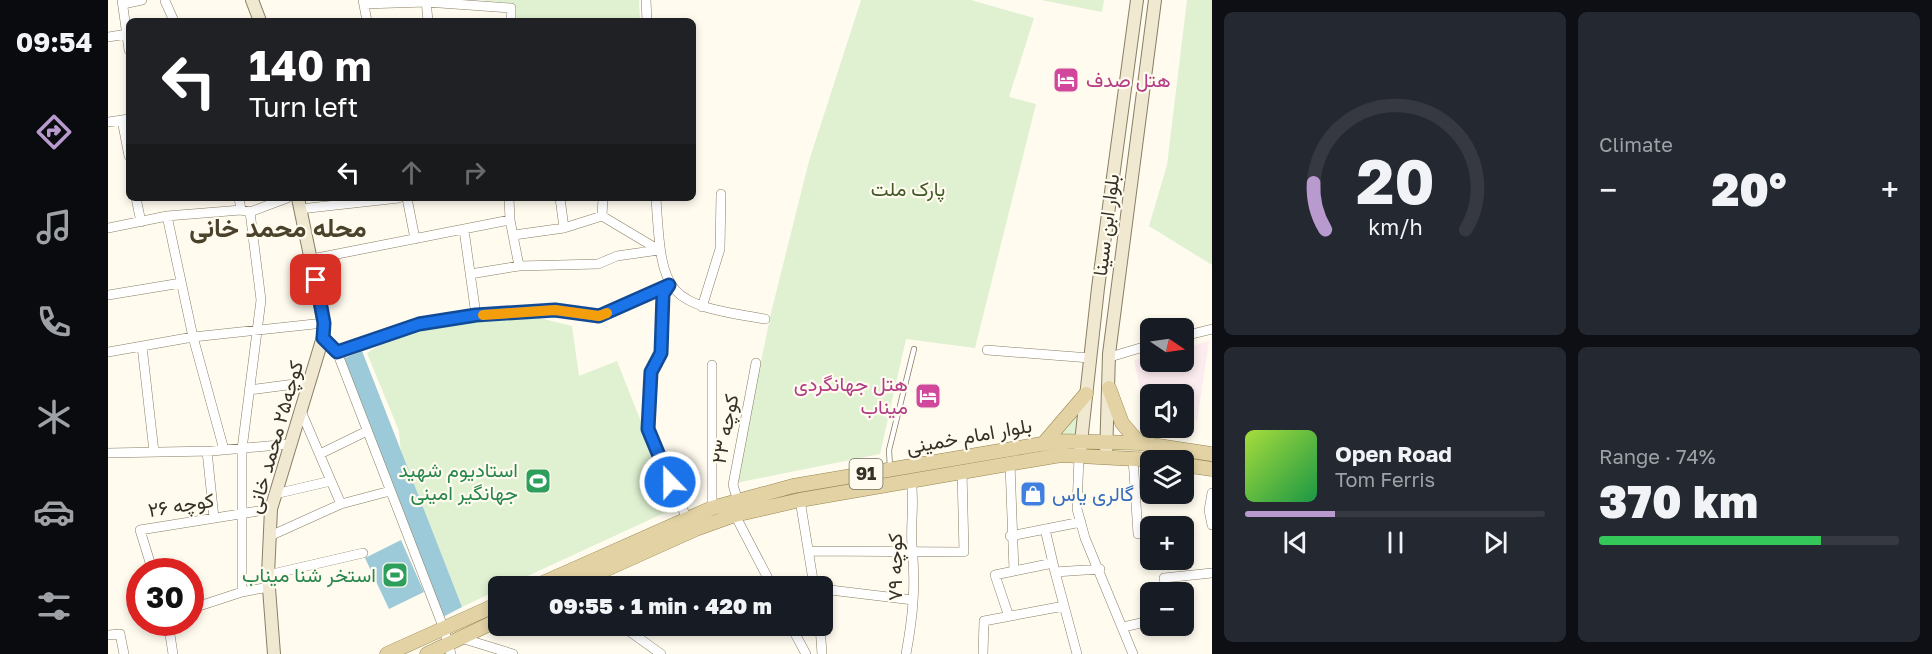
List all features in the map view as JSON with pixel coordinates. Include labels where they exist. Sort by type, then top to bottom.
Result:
[{"type":"main road","points":[[252,0],[259,18]]},
{"type":"main road","name":"بلوار ابن سینا","points":[[1079,456],[1137,0]]},
{"type":"main road","name":"بلوار ابن سینا","points":[[1106,457],[1110,357],[1155,0]]},
{"type":"main road","name":"کوچه۲۵ محمد خانی","points":[[274,654],[269,581],[271,509],[323,338],[324,323],[299,203]]},
{"type":"main road","points":[[1108,388],[1122,423],[1139,443]]},
{"type":"main road","points":[[1044,443],[1086,393]]},
{"type":"main road","name":"بلوار امام خمینی","points":[[559,576],[712,508],[793,486],[1044,443],[1081,440],[1139,443],[1212,454]]},
{"type":"main road","name":"بلوار امام خمینی","points":[[592,576],[650,549],[735,515],[800,500],[1061,455],[1140,459]]},
{"type":"main road","points":[[1194,467],[1212,470]]},
{"type":"main road","points":[[387,654],[488,609]]},
{"type":"main road","points":[[427,654],[449,649],[461,638],[488,625]]},
{"type":"street","points":[[126,28],[122,2],[142,0]]},
{"type":"street","points":[[165,0],[173,18]]},
{"type":"street","points":[[646,0],[647,18]]},
{"type":"street","points":[[426,1],[428,18]]},
{"type":"street","points":[[367,18],[364,2],[426,1],[511,8],[511,18]]},
{"type":"street","points":[[108,38],[126,34]]},
{"type":"street","points":[[108,122],[126,119]]},
{"type":"street","points":[[702,307],[720,249],[722,194]]},
{"type":"street","points":[[137,201],[141,222]]},
{"type":"street","points":[[241,201],[246,211],[261,300],[242,449],[244,514],[242,592]]},
{"type":"street","points":[[108,228],[167,216],[246,211],[278,201]]},
{"type":"street","points":[[299,203],[339,201]]},
{"type":"street","points":[[408,201],[415,239]]},
{"type":"street","points":[[509,201],[510,220],[519,266]]},
{"type":"street","points":[[560,201],[564,228]]},
{"type":"street","points":[[602,216],[603,201]]},
{"type":"street","points":[[656,201],[659,250],[669,285],[690,302],[702,307],[765,319]]},
{"type":"street","points":[[167,216],[193,337],[224,450]]},
{"type":"street","points":[[514,235],[564,228],[602,216],[659,250]]},
{"type":"street","points":[[312,260],[510,220]]},
{"type":"street","points":[[464,230],[476,315]]},
{"type":"street","points":[[470,274],[519,266],[598,264],[617,256],[659,250]]},
{"type":"street","points":[[108,295],[182,283]]},
{"type":"street","points":[[337,352],[419,324],[476,315],[555,310],[599,316],[669,285]]},
{"type":"street","points":[[669,285],[663,294],[661,353],[651,372],[648,429],[687,519]]},
{"type":"street","points":[[108,352],[193,337],[324,323]]},
{"type":"street","points":[[1194,334],[1212,329]]},
{"type":"street","points":[[323,338],[337,352],[444,629],[449,649]]},
{"type":"street","points":[[142,346],[154,452]]},
{"type":"street","points":[[1110,357],[1140,348]]},
{"type":"street","points":[[987,350],[1090,358]]},
{"type":"street","name":"کوچه ۲۳","points":[[738,501],[733,485],[756,363]]},
{"type":"street","points":[[712,364],[712,508]]},
{"type":"street","points":[[249,390],[310,382]]},
{"type":"street","points":[[300,410],[341,504]]},
{"type":"street","points":[[320,454],[367,431]]},
{"type":"street","points":[[108,453],[207,451],[289,444]]},
{"type":"street","points":[[207,451],[214,518]]},
{"type":"street","points":[[1079,456],[1076,479],[1077,509],[1085,538],[1100,569],[1133,654]]},
{"type":"street","points":[[1133,458],[1138,534]]},
{"type":"street","points":[[1010,464],[1010,536],[1014,571]]},
{"type":"street","points":[[810,551],[964,552],[962,471]]},
{"type":"street","points":[[275,494],[332,480]]},
{"type":"street","name":"کوچه ۷۹","points":[[906,654],[914,600],[914,498],[911,480]]},
{"type":"street","points":[[270,536],[341,504],[390,491]]},
{"type":"street","points":[[1212,493],[1209,510],[1212,525]]},
{"type":"street","points":[[800,500],[813,576]]},
{"type":"street","name":"کوچه ۲۶","points":[[149,558],[140,530],[271,509]]},
{"type":"street","points":[[735,515],[766,576]]},
{"type":"street","points":[[1010,536],[1081,522]]},
{"type":"street","points":[[1045,529],[1077,654]]},
{"type":"street","points":[[204,604],[269,581],[363,553]]},
{"type":"street","points":[[1008,614],[995,575],[1054,567],[1100,569]]},
{"type":"street","points":[[1165,582],[1164,578],[1212,573]]},
{"type":"street","points":[[833,590],[914,600]]},
{"type":"street","points":[[983,654],[984,621],[1008,614],[1064,606]]},
{"type":"street","points":[[1123,627],[1140,623]]},
{"type":"street","points":[[108,635],[120,634],[124,654]]},
{"type":"street","points":[[170,636],[173,654]]},
{"type":"street","points":[[636,636],[661,654]]},
{"type":"street","points":[[796,636],[806,654]]},
{"type":"street","points":[[821,636],[822,654]]},
{"type":"street","points":[[461,638],[513,654]]},
{"type":"lane","points":[[890,470],[890,450],[914,349]]},
{"type":"shaded area","points":[[1209,341],[1197,421],[1194,420],[1194,384],[1140,384],[1140,388],[1134,360],[1140,358],[1140,372],[1194,372],[1194,345]]},
{"type":"green space","points":[[479,0],[639,0],[640,18],[514,18],[510,3]]},
{"type":"green space","name":"پارک ملت","points":[[861,0],[971,0],[1034,18],[1009,97],[1036,104],[975,348],[906,339],[880,454],[736,483],[771,313],[809,161]]},
{"type":"green space","points":[[1041,0],[1104,0],[1102,12]]},
{"type":"green space","points":[[1187,0],[1212,0],[1212,265],[1149,226],[1167,165]]},
{"type":"green space","name":"استادیوم شهید جهانگیر امینی","points":[[539,318],[572,326],[579,376],[617,361],[675,508],[528,576],[488,576],[488,595],[462,607],[401,454],[399,431],[367,353],[412,326]]},
{"type":"green space","points":[[1083,403],[1079,438],[1051,439]]},
{"type":"water","points":[[362,351],[462,607],[443,617],[342,359]]},
{"type":"water","name":"استخر شنا میناب","points":[[401,540],[424,592],[389,609],[365,558]]},
{"type":"slow traffic","points":[[483,315],[555,310],[599,316],[607,313]]},
{"type":"place","name":"هتل صدف","points":[[1066,80]]},
{"type":"place","name":"هتل جهانگردی میناب","points":[[928,396]]},
{"type":"place","name":"استادیوم شهید جهانگیر امینی","points":[[538,481]]},
{"type":"place","name":"گالری یاس","points":[[1033,494]]},
{"type":"place","name":"استخر شنا میناب","points":[[395,575]]},
{"type":"district","name":"محله محمد خانی","points":[[278,228]]},
{"type":"route","points":[[316,280],[324,323],[323,338],[337,352],[419,324],[476,315],[555,310],[599,316],[669,285],[663,294],[661,353],[651,372],[648,429],[670,482]]}]
